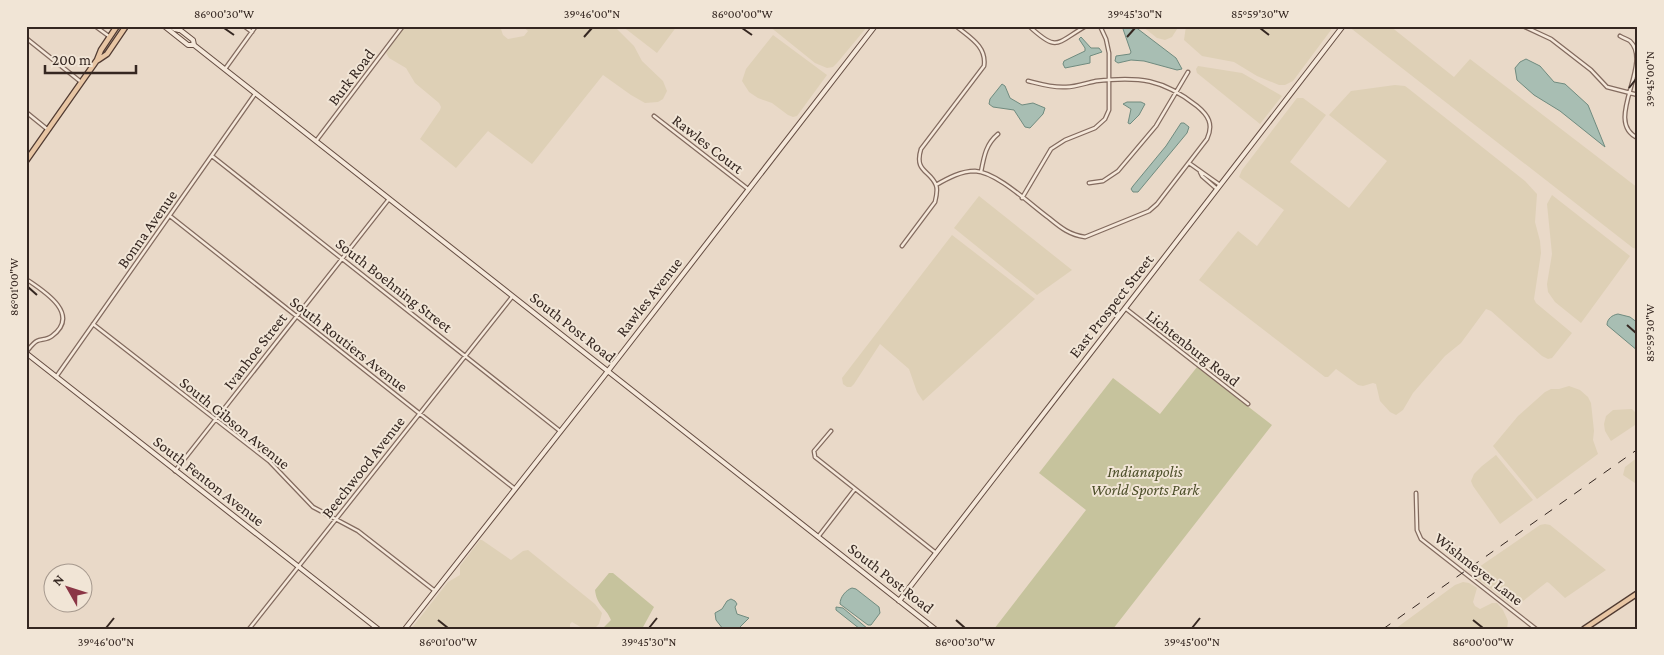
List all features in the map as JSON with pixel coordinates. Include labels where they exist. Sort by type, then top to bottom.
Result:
[{"type":"main road","points":[[26,161],[82,83],[117,26]]},
{"type":"main road","points":[[97,60],[106,54],[126,26]]},
{"type":"main road","points":[[1584,629],[1638,593]]},
{"type":"street","points":[[96,26],[110,37]]},
{"type":"street","name":"South Post Road","points":[[164,26],[188,45],[194,45]]},
{"type":"street","points":[[170,26],[175,30],[179,30]]},
{"type":"street","name":"South Post Road","points":[[175,26],[193,40],[194,45],[225,70],[935,629]]},
{"type":"street","points":[[244,26],[252,32]]},
{"type":"street","points":[[225,70],[256,26]]},
{"type":"street","name":"Burk Road","points":[[316,141],[403,26]]},
{"type":"street","name":"Rawles Avenue","points":[[405,629],[608,371],[874,26]]},
{"type":"street","points":[[902,246],[935,202],[936,185],[920,167],[919,156],[921,149],[981,71],[984,62],[984,54],[981,47],[956,26]]},
{"type":"street","points":[[1029,26],[1044,40],[1055,43],[1065,40],[1086,26]]},
{"type":"street","points":[[1022,198],[1051,149],[1065,140],[1095,128],[1105,119],[1109,110],[1110,80],[1107,44],[1100,26]]},
{"type":"street","name":"East Prospect Street","points":[[899,601],[1343,26]]},
{"type":"street","points":[[1523,26],[1551,38],[1591,70],[1607,87],[1638,95]]},
{"type":"street","points":[[1620,36],[1629,41],[1636,51],[1635,66],[1624,120],[1628,130],[1638,138]]},
{"type":"street","points":[[26,38],[82,83]]},
{"type":"street","points":[[1089,182],[1103,181],[1118,171],[1153,129],[1188,72]]},
{"type":"street","points":[[936,185],[960,174],[976,171],[987,173],[1065,231],[1086,237],[1150,211],[1208,139],[1211,128],[1209,119],[1204,112],[1177,91],[1163,84],[1145,80],[1110,80],[1065,87],[1028,81]]},
{"type":"street","name":"Bonna Avenue","points":[[56,377],[256,94]]},
{"type":"street","points":[[26,112],[48,130]]},
{"type":"street","name":"Rawles Court","points":[[654,116],[748,189]]},
{"type":"street","points":[[981,172],[986,147],[998,134]]},
{"type":"street","name":"South Boehning Street","points":[[212,156],[561,431]]},
{"type":"street","points":[[1189,163],[1202,176],[1219,187]]},
{"type":"street","name":"Ivanhoe Street","points":[[175,470],[390,198]]},
{"type":"street","name":"South Routiers Avenue","points":[[170,216],[515,488]]},
{"type":"street","points":[[26,353],[36,342],[52,336],[60,327],[63,316],[61,309],[53,300],[29,281]]},
{"type":"street","name":"Beechwood Avenue","points":[[249,629],[513,296]]},
{"type":"street","name":"Lichtenburg Road","points":[[1125,308],[1248,404]]},
{"type":"street","name":"South Gibson Avenue","points":[[94,324],[274,465],[312,506],[361,533],[435,591]]},
{"type":"street","name":"South Fenton Avenue","points":[[26,353],[378,629]]},
{"type":"street","points":[[831,431],[814,451],[815,457],[936,553]]},
{"type":"street","points":[[818,537],[856,489]]},
{"type":"street","name":"Wishmeyer Lane","points":[[1416,493],[1417,530],[1421,539],[1536,629]]},
{"type":"shaded area","points":[[405,26],[502,26],[503,35],[508,39],[524,36],[528,31],[522,26],[614,26],[634,46],[642,61],[663,81],[667,91],[663,99],[658,102],[645,103],[603,75],[532,164],[488,131],[456,168],[420,139],[440,110],[439,103],[415,83],[406,68],[389,58],[386,53]]},
{"type":"shaded area","points":[[622,26],[677,26],[657,53]]},
{"type":"shaded area","points":[[769,26],[867,27],[837,63],[833,67],[827,68],[815,63]]},
{"type":"shaded area","points":[[1122,26],[1134,26],[1176,58],[1182,69],[1177,70],[1144,61],[1131,60],[1118,63],[1115,61],[1116,56],[1130,54],[1131,52]]},
{"type":"shaded area","points":[[1142,26],[1179,26],[1172,37],[1165,40],[1157,38]]},
{"type":"shaded area","points":[[1186,26],[1331,26],[1331,30],[1293,81],[1285,85],[1279,85],[1257,76],[1234,62],[1202,56],[1184,40]]},
{"type":"shaded area","points":[[1348,26],[1390,26],[1454,77],[1470,59],[1638,188],[1638,249],[1633,248]]},
{"type":"shaded area","points":[[773,35],[827,75],[797,116],[788,115],[772,103],[758,98],[749,92],[742,81],[746,69]]},
{"type":"shaded area","points":[[1081,37],[1091,48],[1099,48],[1102,52],[1090,56],[1090,63],[1065,68],[1064,61],[1085,51],[1079,39]]},
{"type":"shaded area","points":[[1526,59],[1540,66],[1554,82],[1565,84],[1588,105],[1605,147],[1560,111],[1534,95],[1517,80],[1515,68]]},
{"type":"shaded area","points":[[1198,66],[1242,73],[1282,96],[1260,124],[1197,73],[1196,69]]},
{"type":"shaded area","points":[[1002,84],[1005,86],[1010,98],[1022,105],[1033,103],[1045,108],[1043,114],[1030,128],[1025,127],[1014,110],[993,107],[989,104],[990,99]]},
{"type":"shaded area","points":[[1395,85],[1405,86],[1409,89],[1525,181],[1537,194],[1535,222],[1541,253],[1534,299],[1536,303],[1572,333],[1552,358],[1548,359],[1542,356],[1491,311],[1486,309],[1461,343],[1445,356],[1413,393],[1403,410],[1396,415],[1390,412],[1380,401],[1376,384],[1358,385],[1336,369],[1328,377],[1325,377],[1199,280],[1238,231],[1257,246],[1284,210],[1239,177],[1242,170],[1297,98],[1303,98],[1326,115],[1290,162],[1349,208],[1387,161],[1329,115],[1351,91]]},
{"type":"shaded area","points":[[1127,102],[1141,102],[1145,104],[1139,115],[1130,124],[1128,123],[1131,109],[1123,104]]},
{"type":"shaded area","points":[[1181,123],[1189,127],[1187,133],[1138,192],[1133,192],[1131,189],[1133,186],[1166,146]]},
{"type":"shaded area","points":[[1552,195],[1630,256],[1581,323],[1555,302],[1548,292],[1547,284],[1552,254],[1547,204]]},
{"type":"shaded area","points":[[979,196],[1072,270],[1037,295],[954,228]]},
{"type":"shaded area","points":[[952,235],[1035,299],[923,401],[917,392],[909,369],[880,344],[854,384],[851,387],[847,387],[843,384],[842,378]]},
{"type":"shaded area","points":[[1618,314],[1630,317],[1638,323],[1638,351],[1607,325],[1610,318]]},
{"type":"shaded area","points":[[1569,386],[1580,390],[1588,397],[1591,403],[1593,440],[1598,454],[1537,499],[1493,446],[1518,416],[1545,392]]},
{"type":"shaded area","points":[[1632,409],[1638,415],[1638,423],[1611,441],[1605,431],[1606,416],[1613,410]]},
{"type":"shaded area","points":[[1496,455],[1533,500],[1500,524],[1471,481],[1474,474]]},
{"type":"shaded area","points":[[1638,457],[1638,485],[1623,475],[1625,467]]},
{"type":"shaded area","points":[[1540,525],[1550,525],[1606,570],[1565,598],[1547,582],[1523,601],[1511,604],[1478,579],[1475,572],[1479,567]]},
{"type":"shaded area","points":[[480,540],[511,560],[523,551],[528,550],[595,604],[602,613],[599,624],[594,629],[584,629],[572,622],[570,629],[411,629],[448,582],[460,575],[460,566]]},
{"type":"shaded area","points":[[1463,582],[1477,588],[1473,602],[1475,606],[1480,609],[1492,603],[1497,603],[1508,621],[1507,629],[1395,629],[1455,585]]},
{"type":"shaded area","points":[[852,588],[879,607],[880,613],[871,625],[868,625],[840,604],[844,594]]},
{"type":"shaded area","points":[[731,599],[737,604],[735,607],[737,614],[749,618],[738,629],[723,629],[716,620],[715,613],[722,609],[727,601]]},
{"type":"shaded area","points":[[836,607],[843,608],[868,629],[860,629],[836,610]]},
{"type":"green space","name":"Indianapolis World Sports Park","points":[[1197,367],[1272,425],[1113,629],[994,629],[1086,510],[1039,473],[1113,378],[1160,414]]},
{"type":"green space","points":[[609,573],[613,573],[654,607],[642,629],[602,629],[611,620],[600,604],[595,590]]},
{"type":"railway","points":[[1383,629],[1638,449]]}]
